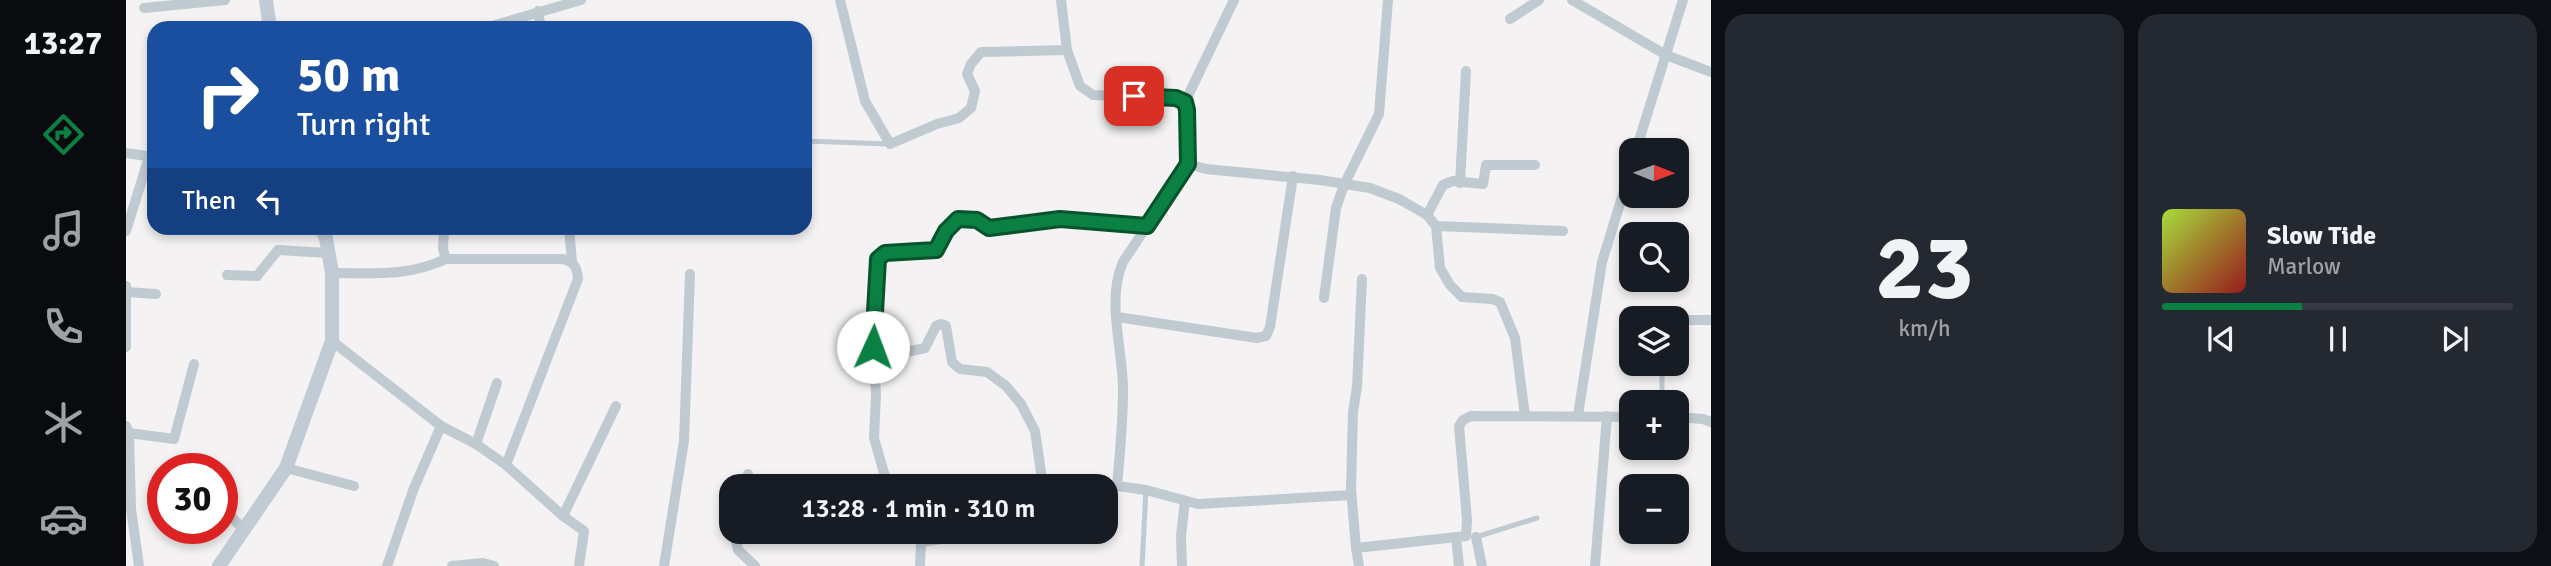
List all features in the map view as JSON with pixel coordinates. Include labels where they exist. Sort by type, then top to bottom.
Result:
[{"type":"street","points":[[144,8],[167,3],[225,0]]},
{"type":"street","points":[[266,0],[269,21]]},
{"type":"street","points":[[507,21],[581,0]]},
{"type":"street","points":[[840,0],[865,101],[890,144],[937,124],[959,118],[971,108],[975,91],[967,74],[981,52],[1067,50]]},
{"type":"street","points":[[1061,0],[1067,50],[1080,86],[1093,95],[1176,98],[1185,102]]},
{"type":"street","points":[[1118,474],[1123,389],[1117,317],[1117,275],[1188,164],[1185,102],[1234,0]]},
{"type":"street","points":[[1324,298],[1331,232],[1344,185],[1379,114],[1388,0]]},
{"type":"street","points":[[1510,19],[1539,0]]},
{"type":"street","points":[[1572,0],[1666,55],[1711,72]]},
{"type":"street","points":[[1640,138],[1683,0]]},
{"type":"street","points":[[538,11],[540,21]]},
{"type":"street","points":[[1460,183],[1466,71]]},
{"type":"street","points":[[126,153],[147,156]]},
{"type":"street","points":[[1188,164],[1206,169],[1293,176],[1370,188],[1399,199],[1427,215],[1436,226],[1440,268],[1450,285],[1462,297],[1500,302],[1515,338],[1525,416]]},
{"type":"street","points":[[1427,215],[1443,185],[1453,181],[1483,184],[1486,165],[1535,165]]},
{"type":"street","points":[[126,231],[147,169]]},
{"type":"street","points":[[1117,317],[1257,338],[1266,335],[1270,327],[1293,176]]},
{"type":"street","points":[[1578,415],[1602,262],[1619,207]]},
{"type":"street","points":[[885,474],[874,438],[878,259],[885,253],[936,250],[946,231],[958,219],[977,220],[989,228],[1060,219],[1147,226]]},
{"type":"street","points":[[1436,226],[1563,231]]},
{"type":"street","points":[[219,566],[286,468],[332,341],[331,273],[324,235]]},
{"type":"street","points":[[444,235],[446,259]]},
{"type":"street","points":[[506,464],[578,279],[572,262],[570,235]]},
{"type":"street","points":[[227,275],[257,276],[278,250],[328,253]]},
{"type":"street","points":[[331,273],[401,273],[424,269],[446,259],[563,259],[572,262]]},
{"type":"street","points":[[664,566],[684,441],[690,274]]},
{"type":"street","points":[[1359,566],[1351,495],[1353,412],[1357,387],[1362,279]]},
{"type":"street","points":[[126,347],[127,289],[156,294]]},
{"type":"street","points":[[1689,320],[1711,320]]},
{"type":"street","points":[[874,359],[925,348],[936,326],[946,326],[952,362],[960,369],[988,372],[1006,386],[1021,404],[1035,431],[1041,474]]},
{"type":"street","points":[[332,341],[441,426],[476,444],[506,464],[563,516],[584,531],[579,566]]},
{"type":"street","points":[[139,566],[128,493],[127,429],[174,439],[194,364]]},
{"type":"street","points":[[476,444],[496,383]]},
{"type":"street","points":[[563,516],[616,406]]},
{"type":"street","points":[[1459,566],[1467,520],[1459,426],[1463,420],[1471,416],[1619,416]]},
{"type":"street","points":[[1595,566],[1607,416]]},
{"type":"street","points":[[1689,418],[1711,422]]},
{"type":"street","points":[[387,566],[414,488],[441,426]]},
{"type":"street","points":[[286,468],[354,486]]},
{"type":"street","points":[[1118,486],[1146,490],[1198,504],[1351,495]]},
{"type":"street","points":[[1182,566],[1181,536],[1185,500]]},
{"type":"street","points":[[238,524],[244,530]]},
{"type":"street","points":[[1356,548],[1466,537]]},
{"type":"street","points":[[1466,537],[1482,566]]},
{"type":"street","points":[[737,544],[738,550],[755,566]]},
{"type":"street","points":[[920,544],[920,566]]},
{"type":"street","points":[[452,566],[483,563],[494,566]]},
{"type":"lane","points":[[812,141],[890,144]]},
{"type":"lane","points":[[1142,566],[1146,490]]},
{"type":"lane","points":[[1466,537],[1537,518]]},
{"type":"route","points":[[873,347],[878,259],[885,253],[936,250],[946,231],[958,219],[977,220],[989,228],[1060,219],[1147,226],[1188,164],[1187,110],[1185,102],[1176,98],[1134,96]]}]
